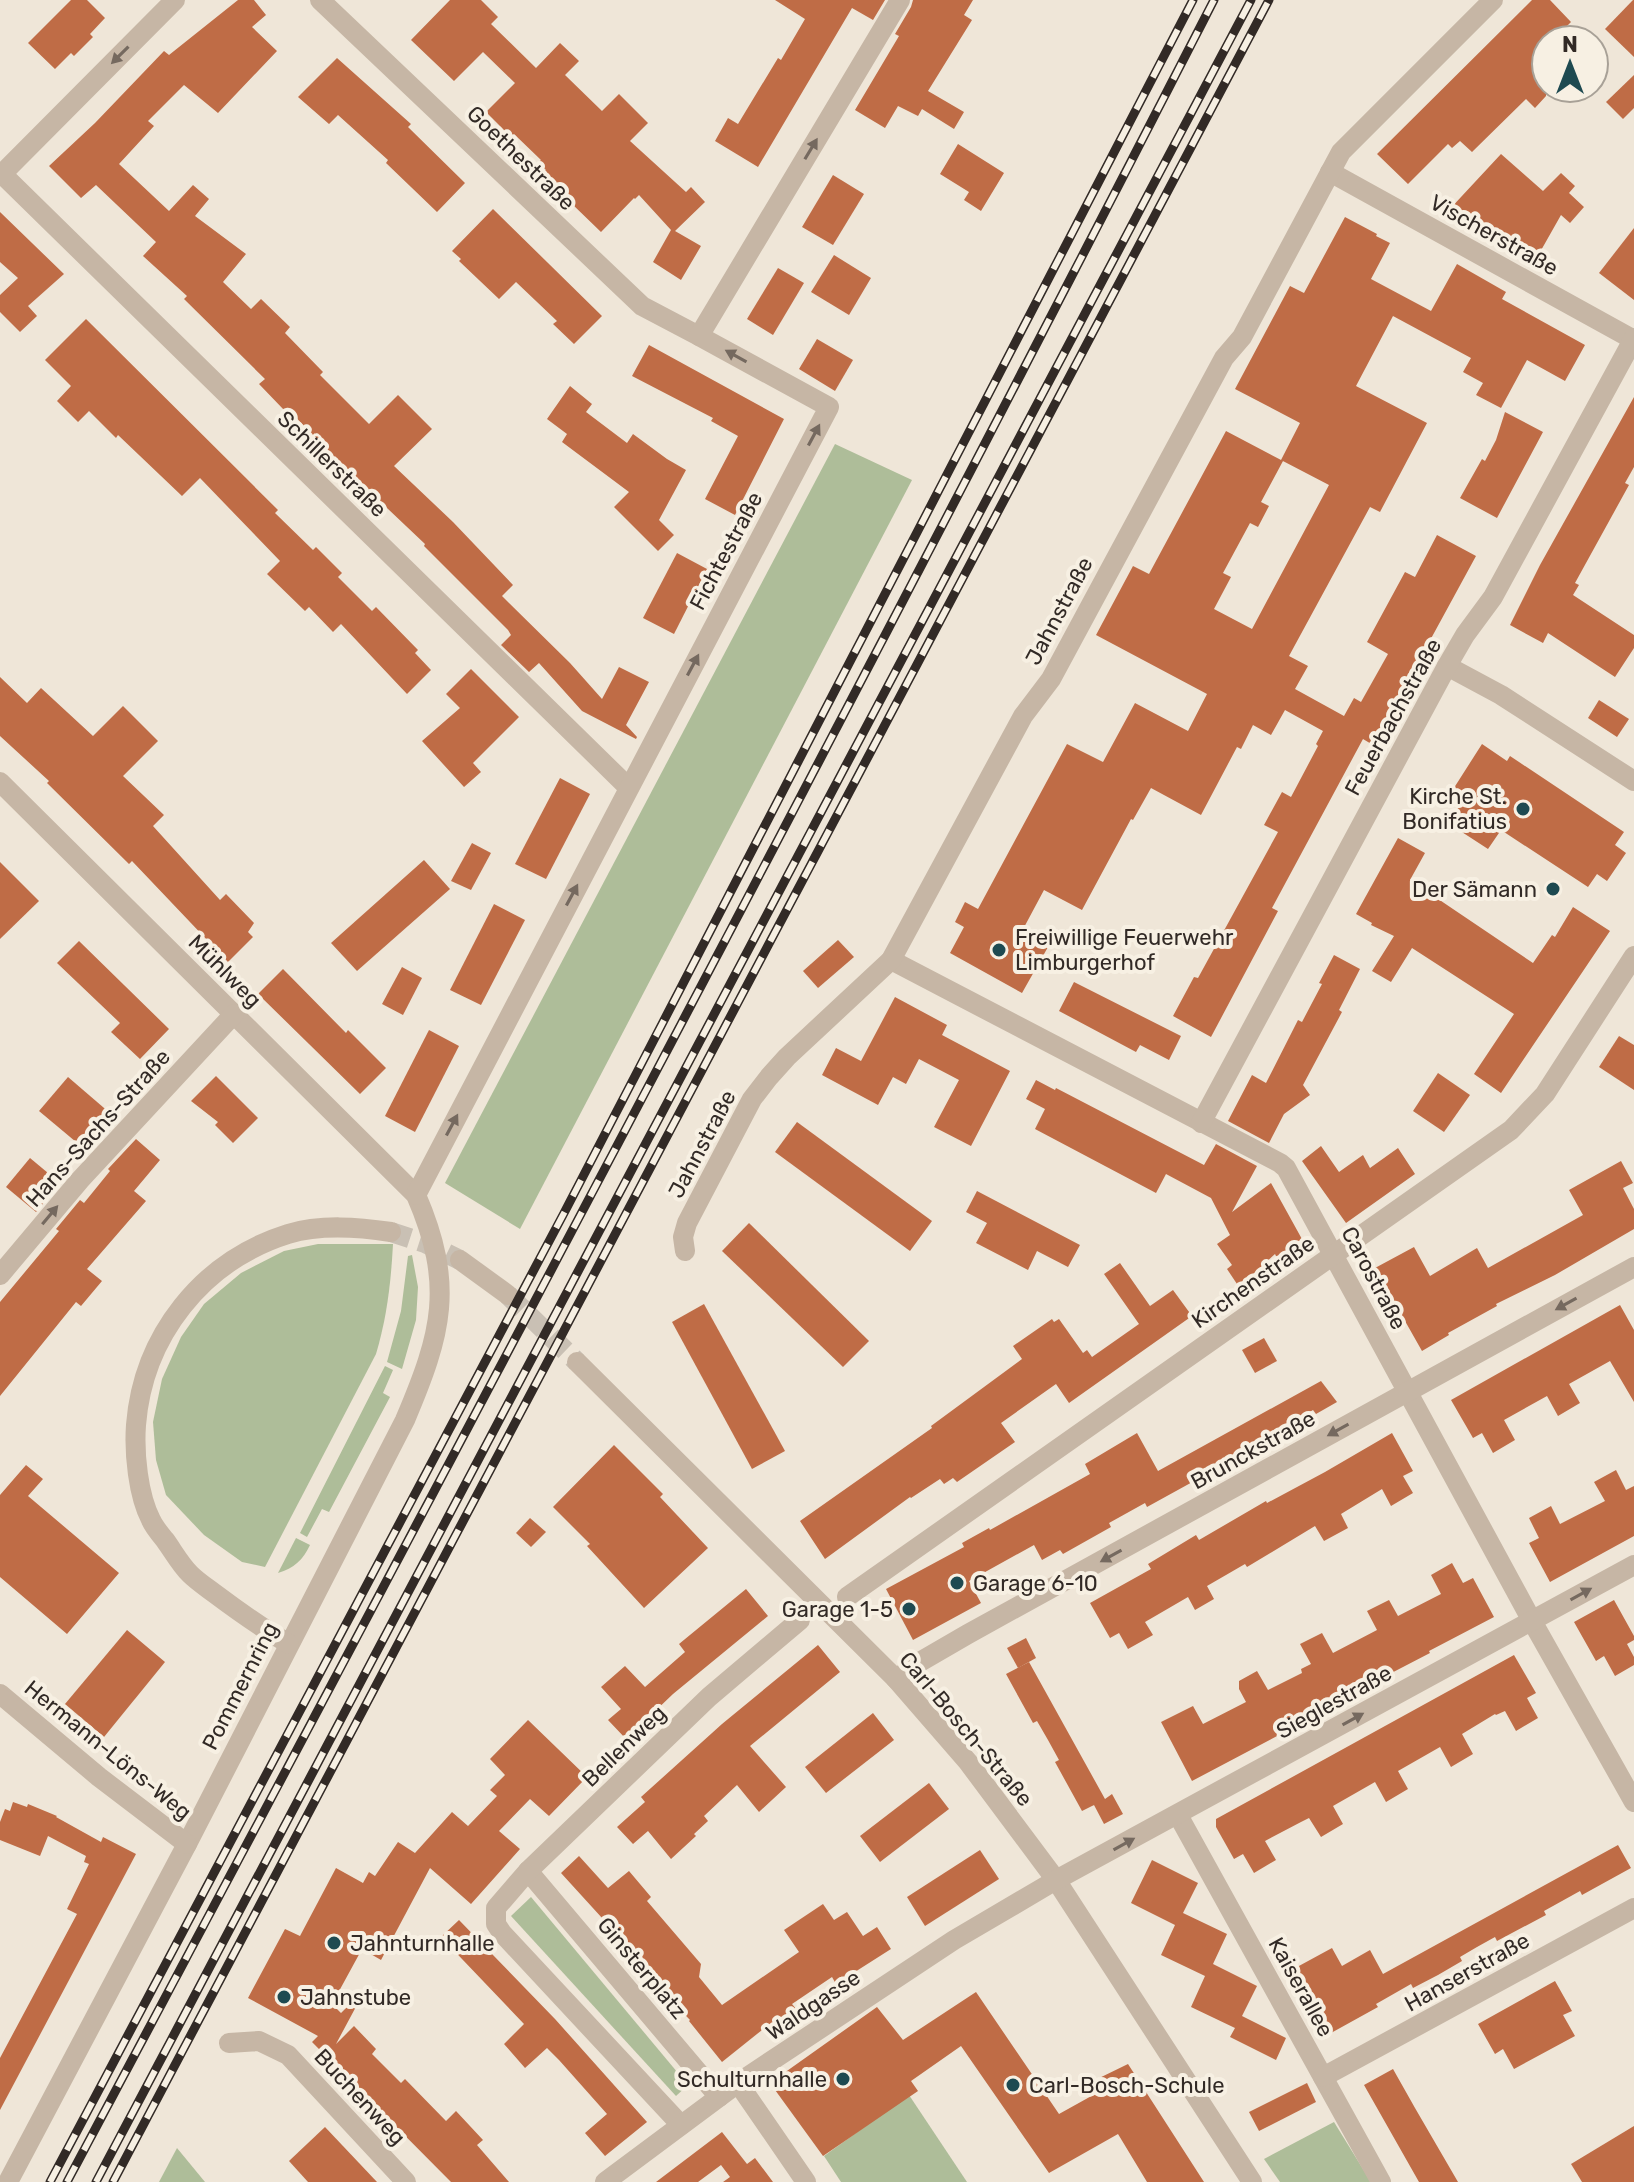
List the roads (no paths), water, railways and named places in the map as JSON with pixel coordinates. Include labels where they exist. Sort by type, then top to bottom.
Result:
[{"type":"street","points":[[1,175],[175,0]]},
{"type":"street","name":"Goethestraße","points":[[320,0],[642,306],[699,336]]},
{"type":"street","points":[[699,336],[900,0]]},
{"type":"street","name":"Jahnstraße","points":[[685,1251],[683,1237],[687,1223],[752,1099],[787,1057],[891,960],[1023,716],[1051,679],[1217,370],[1242,337],[1341,152],[1493,0]]},
{"type":"street","name":"Vischerstraße","points":[[1330,172],[1634,339]]},
{"type":"street","name":"Schillerstraße","points":[[1,175],[628,787]]},
{"type":"street","name":"Fichtestraße","points":[[416,1195],[829,407],[699,336]]},
{"type":"street","name":"Feuerbachstraße","points":[[1201,1123],[1447,666],[1493,597],[1634,339]]},
{"type":"street","points":[[1447,666],[1501,695],[1634,781]]},
{"type":"street","name":"Mühlweg","points":[[0,782],[416,1195]]},
{"type":"street","name":"Kirchenstraße","points":[[847,1597],[1511,1130],[1545,1094],[1634,956]]},
{"type":"street","name":"Carostraße","points":[[891,960],[1286,1168],[1634,1802]]},
{"type":"street","name":"Hans-Sachs-Straße","points":[[0,1275],[80,1180],[234,1014]]},
{"type":"street","name":"Pommernring","points":[[8,2182],[187,1844],[405,1420],[426,1371],[436,1333],[440,1296],[438,1263],[429,1225],[416,1195]]},
{"type":"street","points":[[289,1644],[247,1618],[189,1573],[150,1519],[138,1479],[135,1443],[138,1401],[149,1361],[165,1329],[190,1295],[220,1268],[255,1247],[290,1233],[328,1227],[391,1232]]},
{"type":"street","points":[[460,1260],[508,1295]]},
{"type":"street","name":"Brunckstraße","points":[[896,1679],[968,1634],[1634,1267]]},
{"type":"street","name":"Carl-Bosch-Straße","points":[[577,1362],[896,1679],[968,1762],[1056,1880],[1252,2182]]},
{"type":"street","name":"Sieglestraße","points":[[1056,1880],[1634,1565]]},
{"type":"street","name":"Bellenweg","points":[[681,2125],[502,1933],[495,1917],[496,1908],[528,1871],[709,1697],[800,1620]]},
{"type":"street","name":"Hermann-Löns-Weg","points":[[0,1694],[99,1777],[187,1844]]},
{"type":"street","name":"Kaiserallee","points":[[1178,1815],[1381,2182]]},
{"type":"street","name":"Ginsterplatz","points":[[528,1871],[719,2097]]},
{"type":"street","name":"Waldgasse","points":[[605,2182],[738,2083],[954,1940],[1056,1880]]},
{"type":"street","name":"Hanserstraße","points":[[1323,2077],[1634,1908]]},
{"type":"street","name":"Buchenweg","points":[[229,2043],[259,2041],[288,2055],[406,2182]]},
{"type":"street","points":[[738,2083],[806,2182]]},
{"type":"tunnel","points":[[391,1232],[425,1243],[460,1260]]},
{"type":"tunnel","points":[[508,1295],[577,1362]]},
{"type":"railway","points":[[50,2182],[563,1215],[1193,0]]},
{"type":"railway","points":[[67,2182],[501,1366],[1214,0]]},
{"type":"railway","points":[[96,2182],[1251,0]]},
{"type":"railway","points":[[113,2182],[1269,0]]},
{"type":"place","name":"Kirche St. Bonifatius","points":[[1523,809]]},
{"type":"place","name":"Der Sämann","points":[[1553,889]]},
{"type":"place","name":"Freiwillige Feuerwehr Limburgerhof","points":[[999,950]]},
{"type":"place","name":"Garage 6-10","points":[[957,1583]]},
{"type":"place","name":"Garage 1-5","points":[[909,1609]]},
{"type":"place","name":"Jahnturnhalle","points":[[334,1943]]},
{"type":"place","name":"Jahnstube","points":[[284,1997]]},
{"type":"place","name":"Schulturnhalle","points":[[843,2079]]},
{"type":"place","name":"Carl-Bosch-Schule","points":[[1013,2085]]}]
